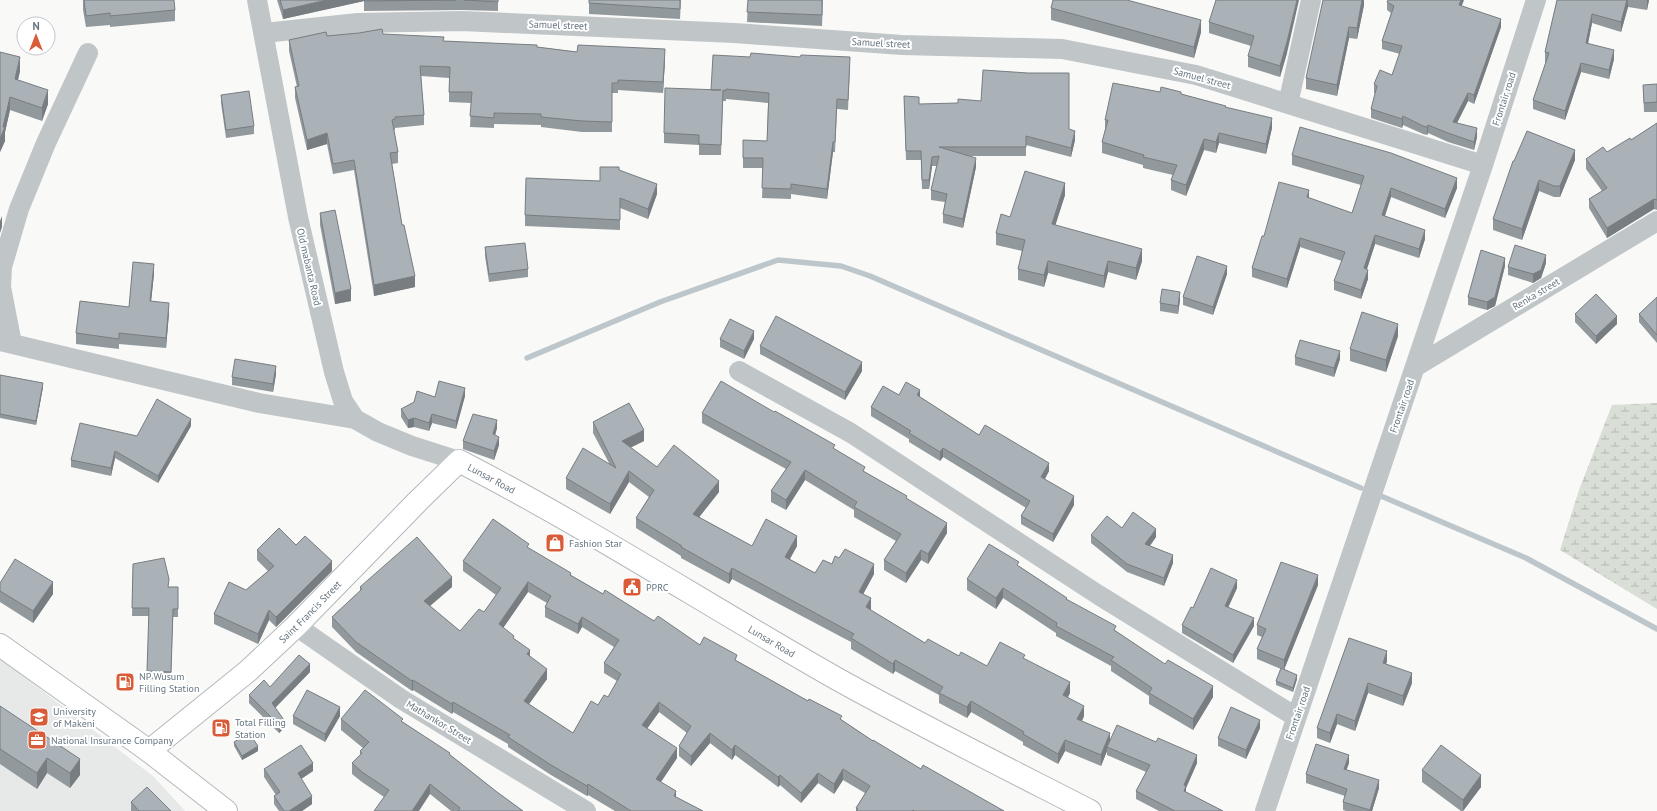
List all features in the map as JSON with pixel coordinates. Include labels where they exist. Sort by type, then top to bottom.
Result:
[{"type":"main road","name":"Saint Francis Street","points":[[149,750],[248,670],[296,626],[459,461]]},
{"type":"main road","name":"Lunsar Road","points":[[459,461],[502,483],[616,548],[839,679],[966,748],[1090,811]]},
{"type":"main road","points":[[0,645],[149,750],[226,811]]},
{"type":"street","name":"Old mabanta Road","points":[[257,0],[298,217],[334,372],[343,401],[355,419],[378,432],[412,446],[459,461]]},
{"type":"street","points":[[1288,104],[1311,0]]},
{"type":"street","name":"Frontair road","points":[[1265,811],[1483,165],[1536,0]]},
{"type":"street","name":"Samuel street","points":[[264,33],[358,23],[462,21],[734,33],[902,45],[1062,49],[1196,75],[1483,165]]},
{"type":"street","points":[[88,53],[43,150],[20,209],[2,267],[1,287],[6,342],[259,403],[355,419]]},
{"type":"street","name":"Renka street","points":[[1415,367],[1657,221]]},
{"type":"street","points":[[739,371],[851,432],[1097,594],[1296,717]]},
{"type":"street","name":"Mathankor Street","points":[[296,626],[401,699],[586,811]]},
{"type":"shaded area","name":"University of Makeni","points":[[0,658],[154,777],[185,811],[0,811]]},
{"type":"green space","points":[[1657,403],[1657,609],[1560,550],[1579,490],[1612,405]]},
{"type":"building","points":[[84,0],[174,0],[175,10],[110,16],[110,13],[86,16]]},
{"type":"building","points":[[280,0],[327,0],[283,10]]},
{"type":"building","points":[[364,0],[456,0],[364,1]]},
{"type":"building","points":[[464,0],[498,0],[498,2]]},
{"type":"building","points":[[589,0],[680,0],[680,9],[589,3]]},
{"type":"building","points":[[748,0],[822,0],[822,15],[747,12]]},
{"type":"building","points":[[1053,0],[1127,0],[1201,20],[1194,47],[1051,8]]},
{"type":"building","points":[[1216,0],[1297,0],[1280,66],[1248,56],[1254,36],[1209,22]]},
{"type":"building","points":[[1323,0],[1362,0],[1357,28],[1349,27],[1337,85],[1306,78]]},
{"type":"building","points":[[1388,0],[1461,0],[1459,5],[1501,19],[1474,95],[1468,93],[1453,122],[1477,128],[1474,142],[1428,125],[1427,127],[1423,126],[1403,116],[1402,119],[1371,109],[1377,86],[1374,84],[1380,70],[1392,75],[1402,46],[1382,41],[1394,6],[1387,2]]},
{"type":"building","points":[[1557,0],[1627,0],[1621,22],[1592,14],[1586,43],[1614,50],[1609,70],[1581,63],[1565,111],[1533,100],[1549,53],[1545,52]]},
{"type":"building","points":[[382,29],[383,34],[444,37],[443,41],[537,45],[537,47],[577,52],[578,45],[665,49],[663,82],[618,80],[618,83],[612,83],[612,122],[541,117],[541,114],[494,113],[494,118],[470,116],[472,92],[449,92],[450,67],[420,66],[424,115],[395,117],[395,119],[392,120],[398,152],[390,153],[402,225],[404,225],[415,276],[374,285],[354,160],[333,164],[327,133],[307,140],[295,87],[299,86],[289,40],[326,32],[327,36]]},
{"type":"building","points":[[0,52],[20,57],[15,79],[48,90],[42,108],[10,97],[3,127],[5,127],[0,139]]},
{"type":"building","points":[[751,53],[800,57],[801,55],[850,57],[848,100],[837,99],[835,142],[833,142],[827,189],[791,184],[791,189],[762,188],[763,158],[743,158],[743,140],[767,141],[769,93],[723,90],[721,145],[699,144],[699,135],[664,133],[665,88],[711,90],[713,55],[750,57]]},
{"type":"building","points":[[983,70],[1028,73],[1069,73],[1069,129],[1075,131],[1071,148],[1026,136],[1026,147],[939,147],[976,158],[963,219],[943,214],[947,194],[931,190],[939,156],[932,157],[929,180],[922,180],[921,151],[906,151],[904,96],[919,97],[919,104],[958,103],[958,99],[981,101]]},
{"type":"building","points":[[1113,83],[1160,92],[1161,87],[1226,106],[1225,107],[1272,118],[1266,144],[1219,133],[1216,142],[1204,139],[1186,185],[1171,180],[1177,165],[1143,157],[1144,155],[1102,142],[1108,120],[1105,120]]},
{"type":"building","points":[[1657,84],[1657,102],[1644,103],[1643,85]]},
{"type":"building","points":[[249,91],[254,126],[226,130],[221,95]]},
{"type":"building","points":[[1657,123],[1657,200],[1654,199],[1607,228],[1589,199],[1607,188],[1586,159],[1603,147],[1607,152],[1630,138],[1631,140]]},
{"type":"building","points":[[1300,127],[1391,153],[1457,178],[1445,209],[1391,188],[1382,215],[1425,230],[1419,249],[1375,235],[1364,268],[1368,270],[1361,290],[1334,281],[1345,252],[1300,238],[1287,279],[1252,268],[1262,236],[1264,236],[1279,182],[1309,190],[1307,197],[1352,213],[1364,176],[1292,155]]},
{"type":"building","points":[[1527,131],[1575,150],[1560,186],[1554,186],[1539,180],[1522,229],[1493,219],[1513,161]]},
{"type":"building","points":[[600,167],[619,167],[619,170],[657,184],[648,209],[620,198],[620,220],[525,215],[526,178],[600,181]]},
{"type":"building","points":[[1025,171],[1065,183],[1052,224],[1142,249],[1136,268],[1108,261],[1104,276],[1048,261],[1044,275],[1018,269],[1025,240],[996,233],[1001,214],[1010,217]]},
{"type":"building","points":[[335,210],[351,289],[335,293],[320,213]]},
{"type":"building","points":[[525,243],[528,269],[489,274],[485,247]]},
{"type":"building","points":[[1515,245],[1546,255],[1541,270],[1533,274],[1508,267]]},
{"type":"building","points":[[1481,250],[1505,258],[1495,297],[1487,302],[1468,297]]},
{"type":"building","points":[[1197,256],[1227,266],[1213,307],[1183,297]]},
{"type":"building","points":[[133,262],[154,264],[150,301],[169,303],[166,338],[119,333],[119,339],[76,333],[80,301],[129,307]]},
{"type":"building","points":[[1162,289],[1180,292],[1178,306],[1160,303]]},
{"type":"building","points":[[1596,294],[1617,316],[1596,336],[1575,314]]},
{"type":"building","points":[[1657,297],[1657,335],[1639,314]]},
{"type":"building","points":[[1362,312],[1398,324],[1386,360],[1350,349]]},
{"type":"building","points":[[776,316],[862,362],[845,392],[760,346]]},
{"type":"building","points":[[730,319],[754,331],[744,351],[720,339]]},
{"type":"building","points":[[1300,340],[1340,351],[1334,368],[1295,357]]},
{"type":"building","points":[[235,359],[276,366],[273,384],[232,377]]},
{"type":"building","points":[[0,375],[43,383],[36,421],[0,414]]},
{"type":"building","points":[[439,381],[465,388],[456,421],[432,414],[429,423],[414,418],[408,420],[401,409],[414,402],[417,391],[435,397]]},
{"type":"building","points":[[721,381],[835,445],[833,448],[865,467],[863,471],[907,496],[906,498],[947,523],[928,554],[921,550],[906,573],[884,560],[901,534],[854,507],[857,502],[805,470],[786,500],[771,491],[791,462],[702,413]]},
{"type":"building","points":[[906,382],[920,390],[917,395],[979,435],[985,425],[1049,463],[1041,477],[1074,496],[1053,534],[1021,516],[1030,501],[943,448],[940,452],[909,433],[911,431],[871,407],[883,386],[899,395]]},
{"type":"building","points":[[157,399],[191,419],[158,476],[115,451],[111,468],[71,460],[80,423],[137,436]]},
{"type":"building","points":[[629,403],[644,430],[622,441],[657,467],[674,445],[719,481],[693,514],[752,546],[766,519],[797,536],[785,557],[815,573],[823,560],[832,564],[835,556],[839,558],[845,549],[874,564],[859,592],[871,598],[866,607],[925,643],[928,639],[959,656],[961,652],[987,666],[1000,642],[1025,655],[1023,658],[1070,682],[1063,695],[1084,706],[1077,719],[1110,733],[1101,755],[1065,740],[1058,754],[971,701],[967,707],[939,693],[943,687],[895,660],[893,664],[851,638],[854,634],[732,568],[729,574],[681,547],[682,546],[636,518],[654,490],[629,471],[610,504],[566,478],[583,448],[616,468],[593,422]]},
{"type":"building","points":[[473,414],[497,420],[493,434],[499,437],[494,451],[463,441]]},
{"type":"building","points":[[1133,512],[1156,529],[1145,544],[1173,555],[1164,578],[1127,564],[1091,535],[1107,516],[1122,528]]},
{"type":"building","points":[[493,519],[529,544],[527,547],[603,594],[605,590],[654,621],[658,616],[700,645],[704,637],[737,655],[735,660],[808,701],[809,699],[842,716],[840,719],[873,741],[921,769],[923,765],[1004,811],[856,811],[858,809],[856,808],[870,786],[843,769],[834,784],[818,773],[801,793],[780,775],[778,777],[735,745],[732,750],[710,733],[691,756],[679,746],[691,726],[659,702],[642,725],[677,748],[656,779],[676,791],[674,796],[703,811],[631,811],[588,784],[587,786],[551,765],[508,737],[510,735],[453,702],[452,704],[413,680],[412,681],[356,642],[332,617],[362,589],[360,587],[417,537],[452,577],[424,601],[460,631],[479,609],[484,612],[501,588],[463,561]],"holes":[[[528,582],[551,596],[545,607],[578,624],[582,617],[619,640],[604,663],[621,674],[608,697],[604,695],[598,705],[591,701],[573,733],[524,701],[547,669],[527,654],[530,650],[513,638],[514,636],[499,624]]]},
{"type":"building","points":[[279,528],[296,545],[305,536],[332,561],[276,617],[269,610],[258,634],[214,614],[229,582],[246,590],[274,566],[257,550]]},
{"type":"building","points":[[989,544],[1019,562],[1017,565],[1067,598],[1066,599],[1116,626],[1114,630],[1165,664],[1168,660],[1213,686],[1193,719],[1149,693],[1152,688],[1111,660],[1114,657],[1056,626],[1057,623],[1003,588],[996,598],[967,579]]},
{"type":"building","points":[[164,558],[169,579],[168,587],[178,587],[178,609],[173,609],[171,672],[147,671],[149,608],[132,608],[133,564]]},
{"type":"building","points":[[15,559],[53,582],[33,611],[0,591],[0,583]]},
{"type":"building","points":[[1281,562],[1318,575],[1284,660],[1257,649],[1266,629],[1257,625]]},
{"type":"building","points":[[1211,568],[1237,580],[1225,606],[1254,618],[1233,655],[1182,625],[1191,607],[1193,608]]},
{"type":"building","points":[[1349,638],[1387,651],[1383,663],[1412,673],[1403,696],[1368,683],[1355,721],[1337,714],[1330,733],[1317,728]]},
{"type":"building","points":[[299,655],[310,664],[272,703],[284,720],[279,725],[249,695],[264,680],[270,687]]},
{"type":"building","points":[[1281,668],[1297,675],[1293,688],[1276,681]]},
{"type":"building","points":[[307,690],[340,707],[325,734],[293,716]]},
{"type":"building","points":[[365,690],[403,719],[401,721],[450,753],[449,754],[523,811],[458,811],[460,808],[430,784],[412,811],[374,811],[389,790],[362,772],[352,763],[362,753],[360,751],[369,742],[341,719]]},
{"type":"building","points":[[0,706],[80,759],[70,773],[47,758],[37,773],[0,749]]},
{"type":"building","points":[[1231,707],[1260,720],[1246,750],[1218,738]]},
{"type":"building","points":[[1117,725],[1156,742],[1158,738],[1197,755],[1184,785],[1186,786],[1184,791],[1223,811],[1175,811],[1136,791],[1150,765],[1107,747]]},
{"type":"building","points":[[249,733],[258,746],[242,756],[234,742]]},
{"type":"building","points":[[1316,744],[1349,755],[1344,769],[1379,780],[1370,810],[1343,802],[1347,789],[1306,774]]},
{"type":"building","points":[[301,745],[313,763],[298,773],[312,796],[289,811],[284,811],[274,796],[280,792],[264,769]]},
{"type":"building","points":[[1441,745],[1481,775],[1463,800],[1422,770]]},
{"type":"building","points":[[147,787],[171,811],[139,811],[131,802]]},
{"type":"waterway","points":[[527,358],[660,302],[778,260],[841,266],[870,276],[1361,488]]},
{"type":"waterway","points":[[1381,496],[1526,558],[1657,629]]},
{"type":"place","name":"Fashion Star","points":[[555,543]]},
{"type":"place","name":"PPRC","points":[[632,587]]},
{"type":"place","name":"NP Wusum Filling Station","points":[[125,682]]},
{"type":"place","name":"University of Makeni","points":[[39,717]]},
{"type":"place","name":"Total Filling Station","points":[[221,728]]},
{"type":"place","name":"National Insurance Company","points":[[37,740]]}]
